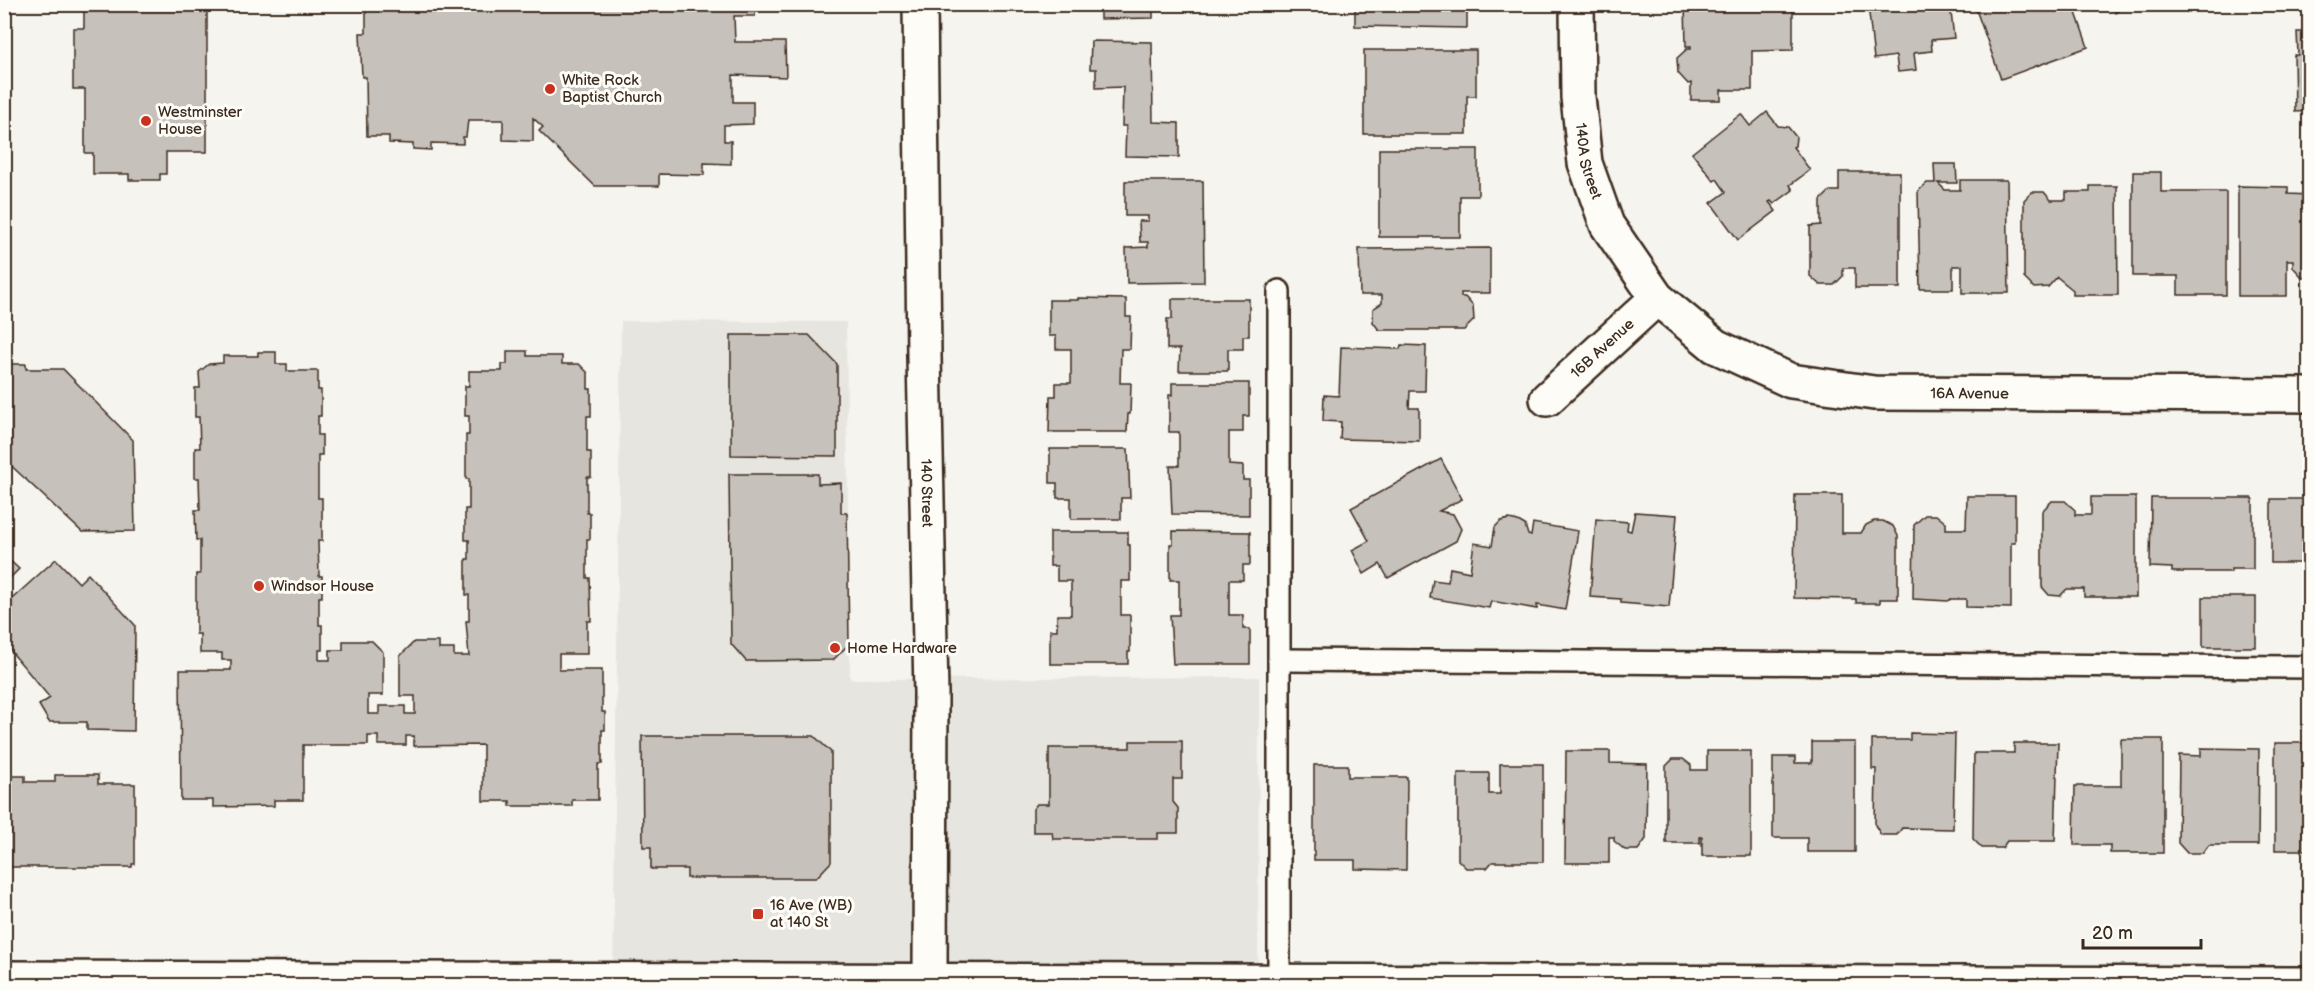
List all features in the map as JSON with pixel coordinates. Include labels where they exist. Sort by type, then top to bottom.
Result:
[{"type":"main road","name":"140 Street","points":[[920,4],[924,356],[932,703],[930,980]]},
{"type":"main road","name":"140A Street","points":[[1577,4],[1578,97],[1585,162],[1607,225],[1657,298]]},
{"type":"main road","name":"16A Avenue","points":[[1657,298],[1715,346],[1791,381],[1874,393],[2310,395]]},
{"type":"main road","name":"16B Avenue","points":[[1547,399],[1657,298]]},
{"type":"main road","points":[[4,978],[216,982],[613,983],[930,980],[2310,984]]},
{"type":"lane","points":[[1279,291],[1279,981]]},
{"type":"lane","points":[[1279,660],[2310,667]]},
{"type":"shaded area","points":[[621,321],[846,322],[850,679],[1259,677],[1258,981],[613,980]]},
{"type":"building","name":"Westminster House","points":[[84,4],[207,4],[207,152],[166,152],[166,174],[160,174],[160,180],[129,180],[129,174],[93,174],[93,153],[85,153],[85,89],[73,89],[73,28],[84,28]]},
{"type":"building","name":"White Rock Baptist Church","points":[[366,4],[755,4],[755,16],[734,16],[735,42],[785,42],[786,77],[733,75],[733,102],[753,102],[753,124],[724,125],[724,141],[731,141],[731,164],[704,163],[704,175],[659,174],[659,186],[595,186],[539,131],[543,127],[533,118],[533,141],[503,140],[503,120],[468,120],[463,144],[431,143],[431,150],[413,149],[413,144],[389,143],[389,136],[367,136],[366,77],[362,77],[360,33],[366,33]]},
{"type":"building","points":[[1100,4],[1153,4],[1153,18],[1100,19]]},
{"type":"building","points":[[1355,4],[1467,4],[1467,28],[1355,26]]},
{"type":"building","points":[[1685,4],[1793,4],[1793,50],[1752,51],[1752,90],[1721,90],[1721,100],[1691,100],[1691,83],[1688,84],[1678,73],[1677,58],[1687,49],[1691,49],[1691,46],[1686,46]]},
{"type":"building","points":[[1868,4],[1950,4],[1954,38],[1931,40],[1932,51],[1914,53],[1916,70],[1898,72],[1896,56],[1874,59]]},
{"type":"building","points":[[1974,4],[2073,4],[2088,47],[2001,79]]},
{"type":"building","points":[[2107,4],[2124,4],[2116,13]]},
{"type":"building","points":[[2297,32],[2310,32],[2310,111],[2295,112],[2294,55],[2298,55]]},
{"type":"building","points":[[1091,41],[1152,42],[1153,122],[1179,123],[1179,157],[1125,156],[1126,126],[1122,126],[1123,87],[1096,88],[1096,69],[1090,69]]},
{"type":"building","points":[[1364,50],[1476,50],[1476,96],[1467,96],[1467,134],[1364,134]]},
{"type":"building","points":[[1767,112],[1778,126],[1788,127],[1796,137],[1793,147],[1810,170],[1790,185],[1793,190],[1774,204],[1769,202],[1776,211],[1738,240],[1711,203],[1726,192],[1717,179],[1714,181],[1692,153],[1741,114],[1750,126]]},
{"type":"building","points":[[1379,149],[1478,149],[1478,196],[1460,196],[1460,237],[1379,237]]},
{"type":"building","points":[[1934,164],[1956,164],[1957,183],[1938,183],[1945,190],[1960,190],[1960,180],[2007,180],[2009,293],[1962,293],[1962,266],[1953,266],[1953,289],[1920,289],[1918,191],[1927,183],[1935,183]]},
{"type":"building","points":[[1839,172],[1900,172],[1900,288],[1855,288],[1855,268],[1843,268],[1843,276],[1834,285],[1820,285],[1810,276],[1810,226],[1821,225],[1821,200],[1830,191],[1839,191]]},
{"type":"building","points":[[2133,172],[2161,172],[2161,192],[2226,192],[2226,295],[2178,295],[2178,276],[2133,276]]},
{"type":"building","points":[[1125,181],[1203,181],[1204,282],[1127,283],[1126,248],[1148,247],[1148,242],[1140,242],[1139,221],[1148,221],[1148,216],[1125,216]]},
{"type":"building","points":[[2090,186],[2117,186],[2118,295],[2073,295],[2073,290],[2057,277],[2048,287],[2034,288],[2024,278],[2024,200],[2032,192],[2044,192],[2051,200],[2066,200],[2066,192],[2090,192]]},
{"type":"building","points":[[2238,186],[2288,187],[2288,194],[2310,195],[2310,277],[2302,277],[2293,267],[2293,260],[2287,260],[2287,296],[2238,296]]},
{"type":"building","points":[[1490,248],[1490,293],[1461,293],[1461,297],[1465,297],[1473,306],[1474,320],[1464,330],[1379,330],[1373,322],[1373,309],[1382,303],[1382,295],[1360,295],[1359,249]]},
{"type":"building","points":[[1078,298],[1126,299],[1126,317],[1131,317],[1130,349],[1121,349],[1120,383],[1131,383],[1127,432],[1049,432],[1050,396],[1056,396],[1056,383],[1071,383],[1071,349],[1056,349],[1056,336],[1049,336],[1049,300],[1078,300]]},
{"type":"building","points":[[1172,299],[1249,299],[1249,336],[1243,336],[1243,349],[1228,349],[1228,371],[1179,371],[1180,349],[1167,349],[1167,319],[1172,319]]},
{"type":"building","points":[[731,335],[809,335],[837,364],[837,456],[731,455]]},
{"type":"building","points":[[1401,345],[1426,346],[1425,391],[1410,391],[1409,408],[1419,408],[1419,441],[1340,439],[1341,422],[1323,421],[1324,395],[1339,396],[1341,347],[1400,349]]},
{"type":"building","name":"Windsor House","points":[[507,351],[527,351],[527,356],[562,356],[562,364],[579,364],[588,373],[588,389],[591,389],[591,416],[587,416],[587,452],[591,452],[591,477],[587,477],[590,539],[587,539],[587,578],[590,578],[591,621],[587,621],[587,654],[559,654],[559,670],[602,670],[602,712],[605,712],[605,730],[602,730],[602,764],[598,764],[598,800],[572,800],[572,806],[510,806],[510,801],[483,801],[483,745],[414,746],[414,736],[406,736],[406,745],[378,745],[378,736],[368,736],[368,745],[303,745],[303,800],[274,800],[274,806],[213,807],[213,800],[181,800],[180,670],[231,670],[231,660],[222,660],[222,653],[200,653],[200,634],[196,634],[196,574],[200,574],[200,540],[196,540],[195,510],[200,510],[199,478],[195,478],[195,448],[200,448],[199,417],[195,417],[195,388],[200,388],[199,372],[209,364],[223,363],[223,356],[258,356],[258,352],[276,352],[276,364],[287,364],[287,371],[318,371],[321,416],[318,416],[318,435],[322,435],[322,455],[318,455],[318,498],[322,498],[322,541],[318,541],[319,576],[322,576],[319,625],[322,625],[322,650],[319,650],[319,660],[330,660],[330,650],[343,650],[343,641],[372,641],[383,652],[383,695],[368,695],[368,714],[379,714],[379,706],[405,706],[405,714],[415,714],[415,696],[400,696],[400,656],[414,642],[439,642],[439,649],[454,649],[454,656],[469,656],[466,621],[469,621],[469,595],[466,595],[466,559],[469,559],[469,540],[465,540],[465,509],[469,509],[466,435],[469,435],[469,416],[465,416],[465,386],[469,386],[469,371],[502,371],[502,364],[507,364]]},
{"type":"building","points":[[4,364],[26,364],[26,369],[63,369],[133,440],[135,531],[82,532],[4,459]]},
{"type":"building","points":[[1172,383],[1249,383],[1249,416],[1243,416],[1243,432],[1229,432],[1229,465],[1243,466],[1243,480],[1249,480],[1249,515],[1172,514],[1170,466],[1179,466],[1179,432],[1169,432],[1169,395],[1172,395]]},
{"type":"building","points":[[1050,449],[1128,449],[1130,498],[1121,498],[1121,519],[1071,519],[1071,498],[1057,498],[1057,483],[1050,483]]},
{"type":"building","points":[[1441,459],[1462,499],[1439,511],[1453,514],[1461,529],[1456,541],[1388,578],[1380,564],[1364,574],[1352,550],[1369,541],[1351,508]]},
{"type":"building","points":[[729,474],[818,474],[818,484],[841,483],[841,513],[847,513],[849,644],[833,660],[746,661],[731,644]]},
{"type":"building","points":[[1795,495],[1842,495],[1842,533],[1861,533],[1866,525],[1874,521],[1883,521],[1893,526],[1898,536],[1898,599],[1880,599],[1880,603],[1856,603],[1856,599],[1794,598]]},
{"type":"building","points":[[1967,496],[2015,496],[2015,543],[2011,543],[2011,608],[1966,607],[1966,599],[1948,601],[1913,599],[1914,525],[1925,515],[1936,515],[1946,523],[1946,529],[1966,529]]},
{"type":"building","points":[[2091,497],[2136,497],[2136,597],[2084,597],[2084,589],[2067,589],[2060,596],[2049,595],[2042,587],[2042,511],[2052,501],[2065,501],[2075,510],[2075,515],[2091,515]]},
{"type":"building","points":[[2151,498],[2253,498],[2253,569],[2231,569],[2231,572],[2172,572],[2172,568],[2150,567]]},
{"type":"building","points":[[2271,499],[2310,499],[2310,563],[2271,563]]},
{"type":"building","points":[[1635,512],[1677,515],[1669,607],[1621,603],[1621,599],[1590,597],[1596,519],[1628,522],[1627,530],[1631,531]]},
{"type":"building","points":[[1509,519],[1525,525],[1528,535],[1531,536],[1533,523],[1578,531],[1565,610],[1537,605],[1537,609],[1491,601],[1489,608],[1430,598],[1433,580],[1448,582],[1450,568],[1470,572],[1474,543],[1492,546],[1495,527],[1501,521]]},
{"type":"building","points":[[1173,531],[1250,532],[1250,565],[1243,565],[1243,580],[1229,580],[1229,615],[1243,615],[1243,629],[1250,629],[1250,664],[1173,664],[1170,615],[1179,615],[1179,580],[1170,580],[1170,544],[1173,544]]},
{"type":"building","points":[[1050,532],[1128,532],[1130,581],[1121,581],[1121,615],[1130,615],[1128,664],[1050,664],[1050,630],[1057,630],[1057,615],[1071,615],[1071,581],[1057,581],[1057,566],[1050,566]]},
{"type":"building","points":[[4,555],[19,569],[4,584]]},
{"type":"building","points":[[56,559],[79,583],[88,574],[135,625],[134,731],[87,730],[87,722],[49,722],[39,705],[50,698],[4,643],[4,606]]},
{"type":"building","points":[[2203,597],[2256,597],[2256,647],[2203,647]]},
{"type":"building","points":[[1910,733],[1955,734],[1953,829],[1902,828],[1897,835],[1881,835],[1875,825],[1876,769],[1872,769],[1872,740],[1910,740]]},
{"type":"building","points":[[642,736],[814,736],[831,752],[831,862],[816,878],[687,878],[687,869],[651,869],[651,847],[643,847]]},
{"type":"building","points":[[2121,739],[2163,739],[2163,853],[2110,853],[2110,845],[2074,845],[2075,786],[2121,786]]},
{"type":"building","points":[[1130,741],[1182,741],[1182,779],[1173,779],[1173,802],[1178,808],[1178,833],[1158,833],[1158,839],[1053,839],[1052,832],[1033,832],[1033,809],[1037,804],[1049,804],[1049,748],[1130,748]]},
{"type":"building","points":[[1812,742],[1855,742],[1855,852],[1807,852],[1807,838],[1773,838],[1773,757],[1795,757],[1795,763],[1812,763]]},
{"type":"building","points":[[2014,743],[2058,743],[2055,841],[2007,841],[2002,848],[1982,848],[1973,839],[1974,753],[2014,753]]},
{"type":"building","points":[[2275,743],[2310,743],[2310,850],[2275,850]]},
{"type":"building","points":[[2201,748],[2259,749],[2258,845],[2209,845],[2203,853],[2187,853],[2178,843],[2179,755],[2201,756]]},
{"type":"building","points":[[1566,751],[1610,751],[1610,763],[1647,764],[1646,839],[1638,850],[1625,850],[1614,841],[1614,837],[1609,837],[1609,863],[1565,863]]},
{"type":"building","points":[[1707,751],[1751,751],[1751,856],[1702,856],[1702,837],[1700,837],[1700,843],[1666,843],[1666,766],[1673,759],[1683,759],[1691,765],[1691,770],[1707,770]]},
{"type":"building","points":[[1500,764],[1543,764],[1543,862],[1492,862],[1487,868],[1466,868],[1458,860],[1458,773],[1489,773],[1489,794],[1500,794]]},
{"type":"building","points":[[1314,765],[1348,765],[1348,777],[1407,777],[1406,870],[1355,869],[1355,860],[1314,860]]},
{"type":"building","points":[[55,775],[98,775],[98,784],[135,784],[135,864],[132,864],[132,867],[4,867],[4,776],[25,776],[25,782],[55,782]]},
{"type":"place","name":"White Rock Baptist Church","points":[[550,89]]},
{"type":"place","name":"Westminster House","points":[[146,121]]},
{"type":"place","name":"Windsor House","points":[[259,586]]},
{"type":"place","name":"Home Hardware","points":[[835,648]]},
{"type":"place","name":"16 Ave (WB) at 140 St","points":[[758,914]]}]
